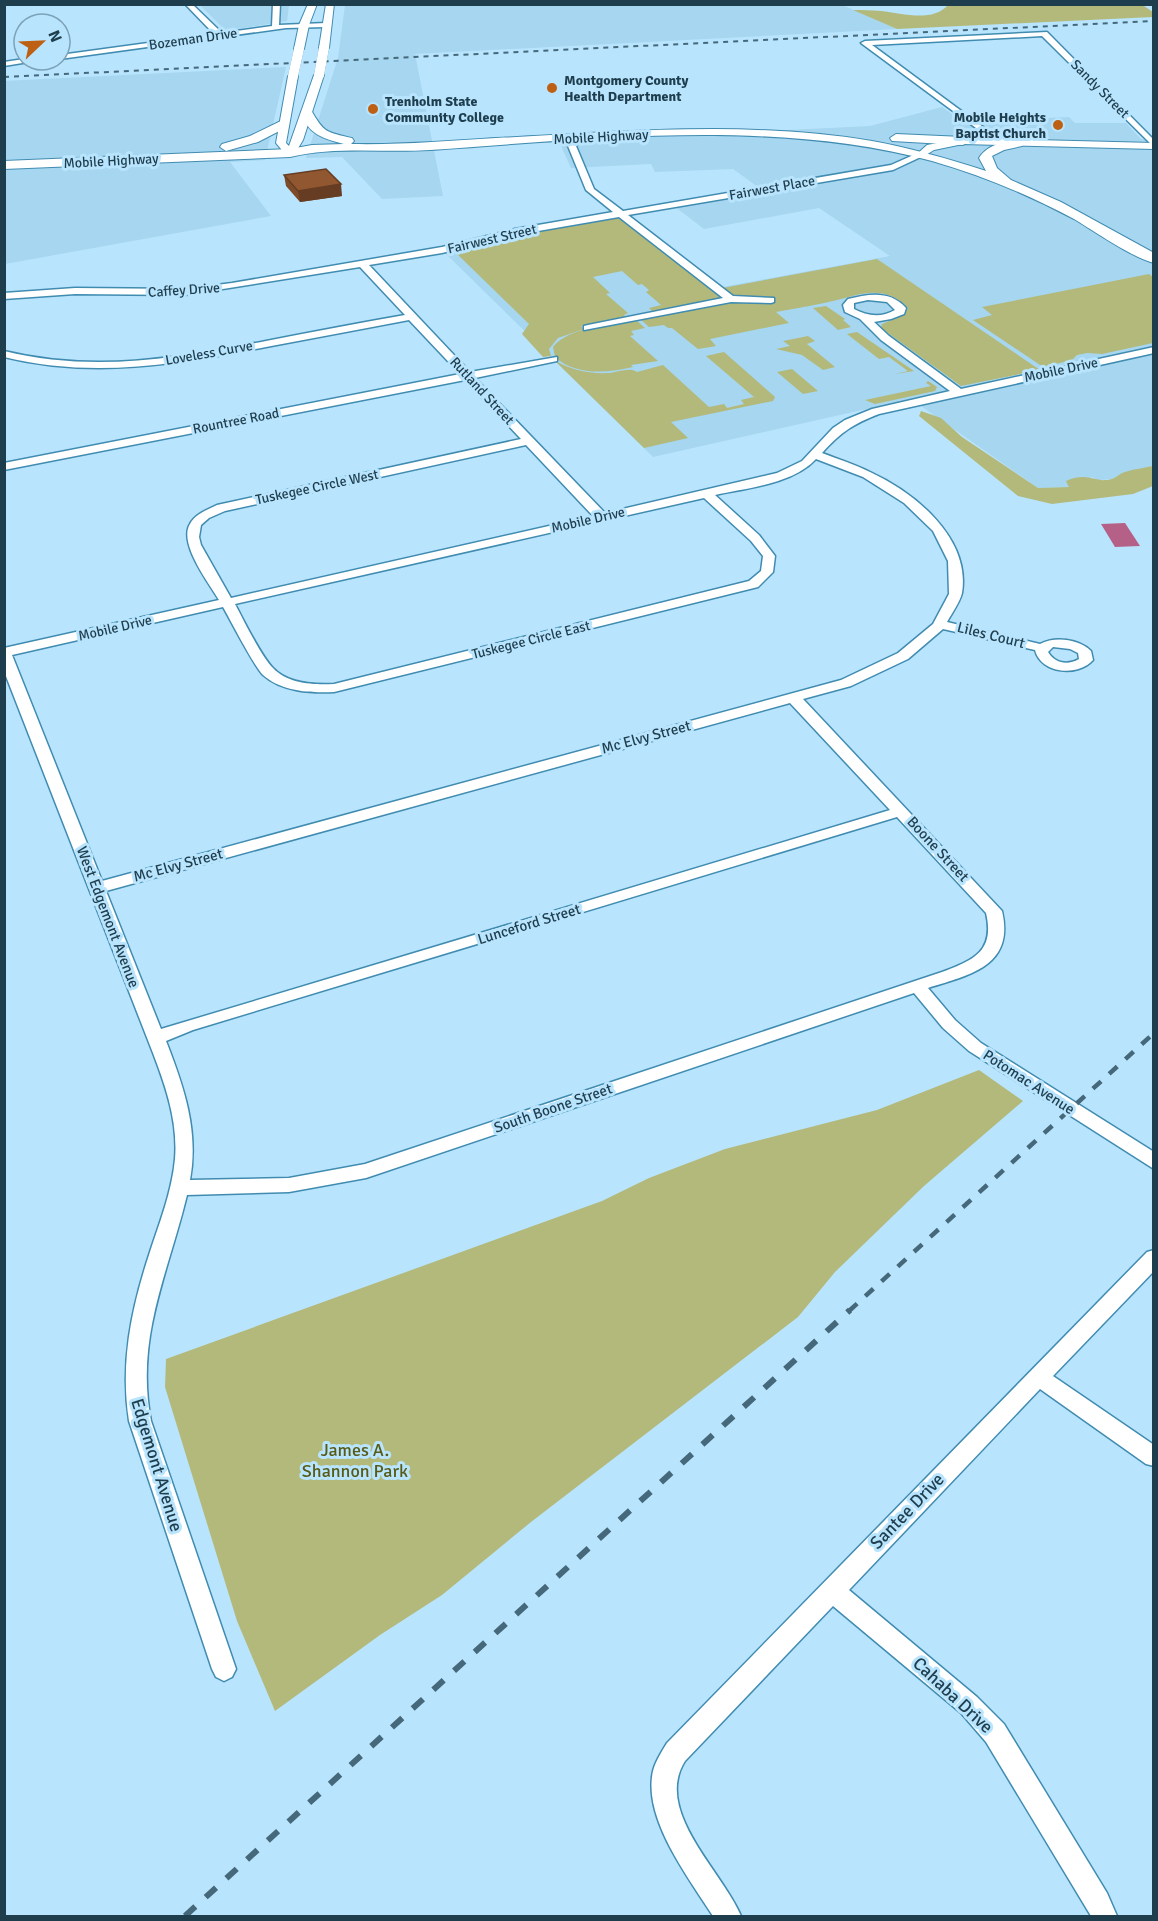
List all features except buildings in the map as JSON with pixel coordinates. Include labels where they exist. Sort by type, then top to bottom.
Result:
[{"type":"main road","points":[[307,112],[309,123],[322,133],[380,148]]},
{"type":"main road","points":[[183,158],[254,139],[285,123]]},
{"type":"main road","name":"Mobile Highway","points":[[4,165],[290,153],[305,156],[354,154],[380,148],[723,132],[821,138]]},
{"type":"main road","points":[[821,138],[867,136],[963,141]]},
{"type":"main road","points":[[821,138],[921,155],[1009,183],[1069,210],[1154,259]]},
{"type":"main road","points":[[1009,183],[992,170],[985,158],[986,154],[994,149],[1018,143]]},
{"type":"street","points":[[188,4],[221,36]]},
{"type":"street","points":[[275,28],[277,4]]},
{"type":"street","points":[[304,4],[304,26]]},
{"type":"street","points":[[313,4],[304,26],[281,142],[290,153],[298,140],[319,75],[330,4]]},
{"type":"street","name":"Bozeman Drive","points":[[72,55],[275,28],[326,25]]},
{"type":"street","name":"Sandy Street","points":[[997,143],[865,43],[1044,34],[1154,146]]},
{"type":"street","points":[[580,138],[572,146],[589,188],[731,299]]},
{"type":"street","points":[[921,155],[931,147],[963,141],[1154,146]]},
{"type":"street","points":[[921,155],[948,148],[997,143]]},
{"type":"street","name":"Fairwest Place","points":[[621,214],[893,167],[908,163],[921,155]]},
{"type":"street","name":"Fairwest Street","points":[[363,264],[442,250],[514,232],[621,214]]},
{"type":"street","name":"Caffey Drive","points":[[4,296],[75,291],[195,291],[363,264]]},
{"type":"street","name":"Rutland Street","points":[[363,264],[587,504],[602,517]]},
{"type":"street","points":[[588,328],[731,299],[771,300]]},
{"type":"street","name":"Loveless Curve","points":[[4,354],[62,364],[136,365],[187,358],[413,316]]},
{"type":"street","points":[[864,317],[885,338],[958,392]]},
{"type":"street","name":"Mobile Drive","points":[[5,653],[781,475],[806,463],[837,430],[861,416],[891,407],[1154,350]]},
{"type":"street","name":"Rountree Road","points":[[4,467],[553,359]]},
{"type":"street","name":"Tuskegee Circle West","points":[[226,603],[191,538],[195,525],[210,513],[234,504],[529,441]]},
{"type":"street","name":"Mc Elvy Street","points":[[97,888],[846,683],[884,667],[932,635],[953,602],[957,576],[951,549],[936,526],[915,504],[885,483],[853,467],[815,454]]},
{"type":"street","name":"Tuskegee Circle East","points":[[226,603],[261,664],[277,678],[292,685],[315,689],[363,682],[753,584],[767,572],[769,556],[755,538],[706,493]]},
{"type":"street","name":"Liles Court","points":[[939,624],[1042,648]]},
{"type":"street","name":"West Edgemont Avenue","points":[[5,653],[177,1094],[182,1117],[184,1158],[179,1188]]},
{"type":"street","name":"Boone Street","points":[[793,697],[994,911],[999,931],[997,943],[983,959],[964,969],[917,986]]},
{"type":"street","name":"Lunceford Street","points":[[156,1038],[187,1026],[902,811]]},
{"type":"street","name":"Potomac Avenue","points":[[917,986],[949,1024],[975,1047],[1154,1162]]},
{"type":"street","name":"South Boone Street","points":[[179,1188],[289,1185],[366,1171],[917,986]]},
{"type":"street","name":"Edgemont Avenue","points":[[179,1188],[174,1214],[156,1264],[143,1313],[136,1351],[134,1386],[140,1421],[224,1669]]},
{"type":"street","name":"Santee Drive","points":[[728,1917],[673,1825],[664,1799],[666,1770],[675,1752],[1154,1258]]},
{"type":"street","points":[[1038,1377],[1069,1396],[1154,1457]]},
{"type":"street","name":"Cahaba Drive","points":[[831,1590],[869,1619],[969,1705],[995,1733],[1098,1902],[1104,1917]]},
{"type":"shaded area","name":"Trenholm State Community College","points":[[840,4],[897,29],[415,54],[443,196],[382,199],[342,157],[306,158],[338,58],[345,5]]},
{"type":"shaded area","points":[[200,5],[289,5],[287,21],[226,31]]},
{"type":"shaded area","points":[[286,67],[265,160],[230,162],[271,216],[5,264],[4,81]]},
{"type":"shaded area","points":[[942,107],[963,122],[1040,112],[1047,118],[1069,117],[1075,123],[1126,123],[1141,139],[1153,140],[1153,466],[1122,473],[1113,479],[1098,480],[1092,477],[1070,487],[1038,488],[911,399],[653,457],[442,250],[621,214],[717,288],[890,256],[819,208],[704,229],[670,203],[758,187],[733,169],[655,172],[651,164],[571,168],[556,135],[768,131],[870,126]]},
{"type":"shaded area","points":[[1125,523],[1140,546],[1115,547],[1101,524]]},
{"type":"green space","points":[[1141,4],[1153,12],[1153,17],[897,29],[853,10],[916,16],[934,14],[948,5]]},
{"type":"green space","points":[[613,217],[619,218],[712,290],[877,259],[1040,370],[961,386],[881,328],[882,324],[904,315],[908,308],[891,296],[874,293],[776,312],[789,323],[710,339],[716,346],[698,349],[672,328],[664,325],[649,327],[637,316],[654,313],[649,308],[661,305],[646,292],[649,290],[642,284],[638,285],[622,271],[593,277],[610,293],[606,294],[628,313],[624,315],[627,318],[581,326],[584,329],[558,338],[549,349],[551,356],[543,357],[522,334],[529,324],[455,252],[532,233]]},
{"type":"green space","points":[[1149,274],[1153,277],[1153,343],[1102,354],[1077,355],[1072,360],[1043,367],[973,320],[992,315],[982,307]]},
{"type":"green space","points":[[826,306],[845,319],[843,320],[851,327],[838,330],[813,308]]},
{"type":"green space","points":[[636,320],[645,328],[631,331],[634,335],[630,336],[658,361],[631,365],[633,367],[623,369],[592,371],[572,367],[555,357],[553,347],[569,335],[591,328]]},
{"type":"green space","points":[[857,332],[914,371],[895,374],[908,371],[889,357],[879,359],[847,334]]},
{"type":"green space","points":[[808,336],[815,341],[807,344],[835,367],[823,370],[802,355],[776,349],[790,346],[783,341]]},
{"type":"green space","points":[[724,352],[775,397],[773,401],[671,422],[688,438],[644,448],[553,359],[572,369],[594,373],[627,370],[637,372],[663,365],[709,407],[724,404],[727,408],[744,404],[741,400],[754,397],[706,356]]},
{"type":"green space","points":[[792,369],[818,391],[803,394],[777,372]]},
{"type":"green space","points":[[928,381],[937,387],[935,391],[875,404],[865,400],[931,386],[926,383]]},
{"type":"green space","points":[[921,411],[941,418],[962,437],[1038,488],[1069,487],[1066,481],[1081,477],[1112,479],[1132,470],[1153,466],[1153,486],[1133,494],[1052,504],[1018,496],[919,416]]},
{"type":"green space","name":"James A. Shannon Park","points":[[979,1070],[1023,1101],[924,1186],[835,1272],[798,1317],[531,1522],[442,1595],[380,1635],[275,1711],[237,1621],[165,1387],[166,1359],[602,1201],[649,1178],[725,1149],[877,1110]]},
{"type":"railway","points":[[4,77],[1154,21]]},
{"type":"railway","points":[[849,1311],[1154,1033]]},
{"type":"railway","points":[[185,1916],[850,1310]]},
{"type":"place","name":"Montgomery County Health Department","points":[[552,88]]},
{"type":"place","name":"Trenholm State Community College","points":[[373,109]]},
{"type":"place","name":"Mobile Heights Baptist Church","points":[[1058,125]]}]
